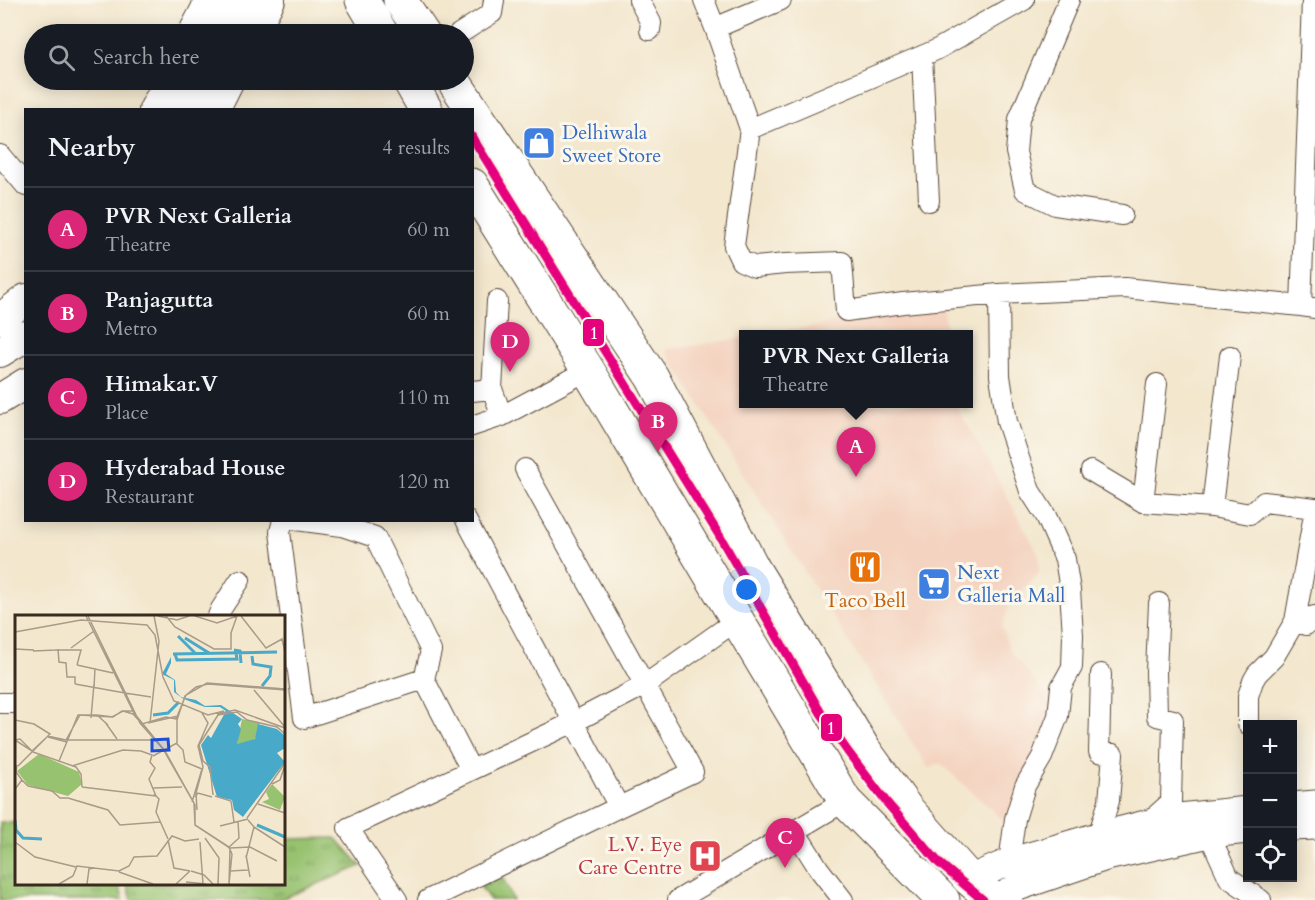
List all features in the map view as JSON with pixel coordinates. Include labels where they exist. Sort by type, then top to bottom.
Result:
[{"type":"highway","points":[[362,0],[376,24]]},
{"type":"highway","points":[[400,0],[416,24]]},
{"type":"highway","points":[[415,90],[425,108]]},
{"type":"highway","points":[[460,90],[472,108]]},
{"type":"highway","points":[[474,111],[652,377],[753,568],[865,751],[906,808],[969,879],[994,900]]},
{"type":"highway","points":[[474,188],[588,370],[845,801],[943,900]]},
{"type":"highway","points":[[504,235],[542,213]]},
{"type":"main road","points":[[230,24],[243,0]]},
{"type":"main road","points":[[257,24],[270,0]]},
{"type":"main road","points":[[273,24],[285,0]]},
{"type":"main road","points":[[198,24],[210,1]]},
{"type":"main road","points":[[155,108],[165,90]]},
{"type":"main road","points":[[188,108],[197,90]]},
{"type":"main road","points":[[215,108],[224,90]]},
{"type":"main road","points":[[233,108],[242,90]]},
{"type":"main road","points":[[0,319],[24,301]]},
{"type":"main road","points":[[0,352],[24,337]]},
{"type":"main road","points":[[0,383],[24,369]]},
{"type":"main road","points":[[0,399],[24,384]]},
{"type":"main road","points":[[1297,806],[1315,804]]},
{"type":"main road","points":[[969,879],[1009,862],[1148,823],[1169,818],[1243,811]]},
{"type":"main road","points":[[1297,827],[1315,826]]},
{"type":"main road","points":[[994,900],[1018,887],[1106,857],[1209,834],[1243,831]]},
{"type":"street","points":[[474,24],[492,13],[494,0]]},
{"type":"street","points":[[639,0],[651,23],[650,30]]},
{"type":"street","points":[[704,0],[750,129],[734,246],[741,261],[755,267],[842,262],[846,311],[999,294],[1125,288],[1308,307],[1312,0]]},
{"type":"street","points":[[715,28],[781,0]]},
{"type":"street","points":[[750,129],[946,45],[1024,0]]},
{"type":"street","points":[[1069,0],[1019,119],[1016,152],[1025,190],[1054,205],[1122,215]]},
{"type":"street","points":[[922,56],[929,201]]},
{"type":"street","points":[[0,155],[24,184]]},
{"type":"street","points":[[999,294],[1000,375],[1007,422],[1030,491],[1046,516],[1065,559],[1073,634],[1072,667],[1061,687],[1058,716],[1042,757],[1025,786],[1015,819],[1009,862]]},
{"type":"street","points":[[497,301],[482,390],[502,416]]},
{"type":"street","points":[[1212,507],[1230,356]]},
{"type":"street","points":[[474,425],[502,416],[588,370]]},
{"type":"street","points":[[1143,502],[1157,384]]},
{"type":"street","points":[[428,900],[693,772],[525,469]]},
{"type":"street","points":[[1090,471],[1143,502],[1212,507],[1250,514],[1264,502],[1315,508],[1295,621],[1274,657],[1257,674],[1252,684],[1248,696],[1248,720]]},
{"type":"street","points":[[282,522],[280,532],[304,718],[424,679]]},
{"type":"street","points":[[311,522],[342,526],[375,537],[431,651],[424,679],[471,770]]},
{"type":"street","points":[[467,522],[620,807]]},
{"type":"street","points":[[218,615],[240,580]]},
{"type":"street","points":[[1148,823],[1171,802],[1173,720],[1157,716],[1159,603]]},
{"type":"street","points":[[1295,621],[1315,616]]},
{"type":"street","points":[[397,900],[348,828],[574,722],[645,685],[737,620]]},
{"type":"street","points":[[1295,621],[1315,628]]},
{"type":"street","points":[[1098,836],[1109,801],[1113,754],[1099,752],[1101,674]]},
{"type":"street","points":[[678,900],[705,893],[795,831],[845,801]]},
{"type":"street","points":[[795,831],[819,869],[843,900]]},
{"type":"street","points":[[1209,834],[1229,878],[1261,900]]},
{"type":"shaded area","points":[[944,308],[946,330],[790,330]]},
{"type":"shaded area","name":"Next Galleria Mall","points":[[739,339],[739,408],[957,408],[1039,555],[1039,574],[1010,602],[1002,627],[1009,649],[1056,709],[1004,821],[940,763],[929,769],[665,350]]},
{"type":"green space","points":[[0,822],[15,823],[15,885],[119,885],[123,900],[0,900]]},
{"type":"green space","points":[[336,838],[361,866],[279,900],[132,900],[127,885],[285,885],[285,839]]},
{"type":"green space","points":[[502,876],[513,900],[490,900],[480,886]]},
{"type":"transit line","name":"1","points":[[474,140],[719,535],[821,713],[887,803],[939,863],[983,900]]},
{"type":"place","name":"Delhiwala Sweet Store","points":[[539,143]]},
{"type":"place","name":"Hyderabad House","points":[[510,372]]},
{"type":"place","name":"Panjagutta","points":[[658,452]]},
{"type":"place","name":"PVR Next Galleria","points":[[856,477]]},
{"type":"place","name":"Taco Bell","points":[[865,567]]},
{"type":"place","name":"Next Galleria Mall","points":[[934,584]]},
{"type":"place","name":"L.V. Eye Care Centre","points":[[705,856]]},
{"type":"place","name":"Himakar.V","points":[[785,868]]}]
